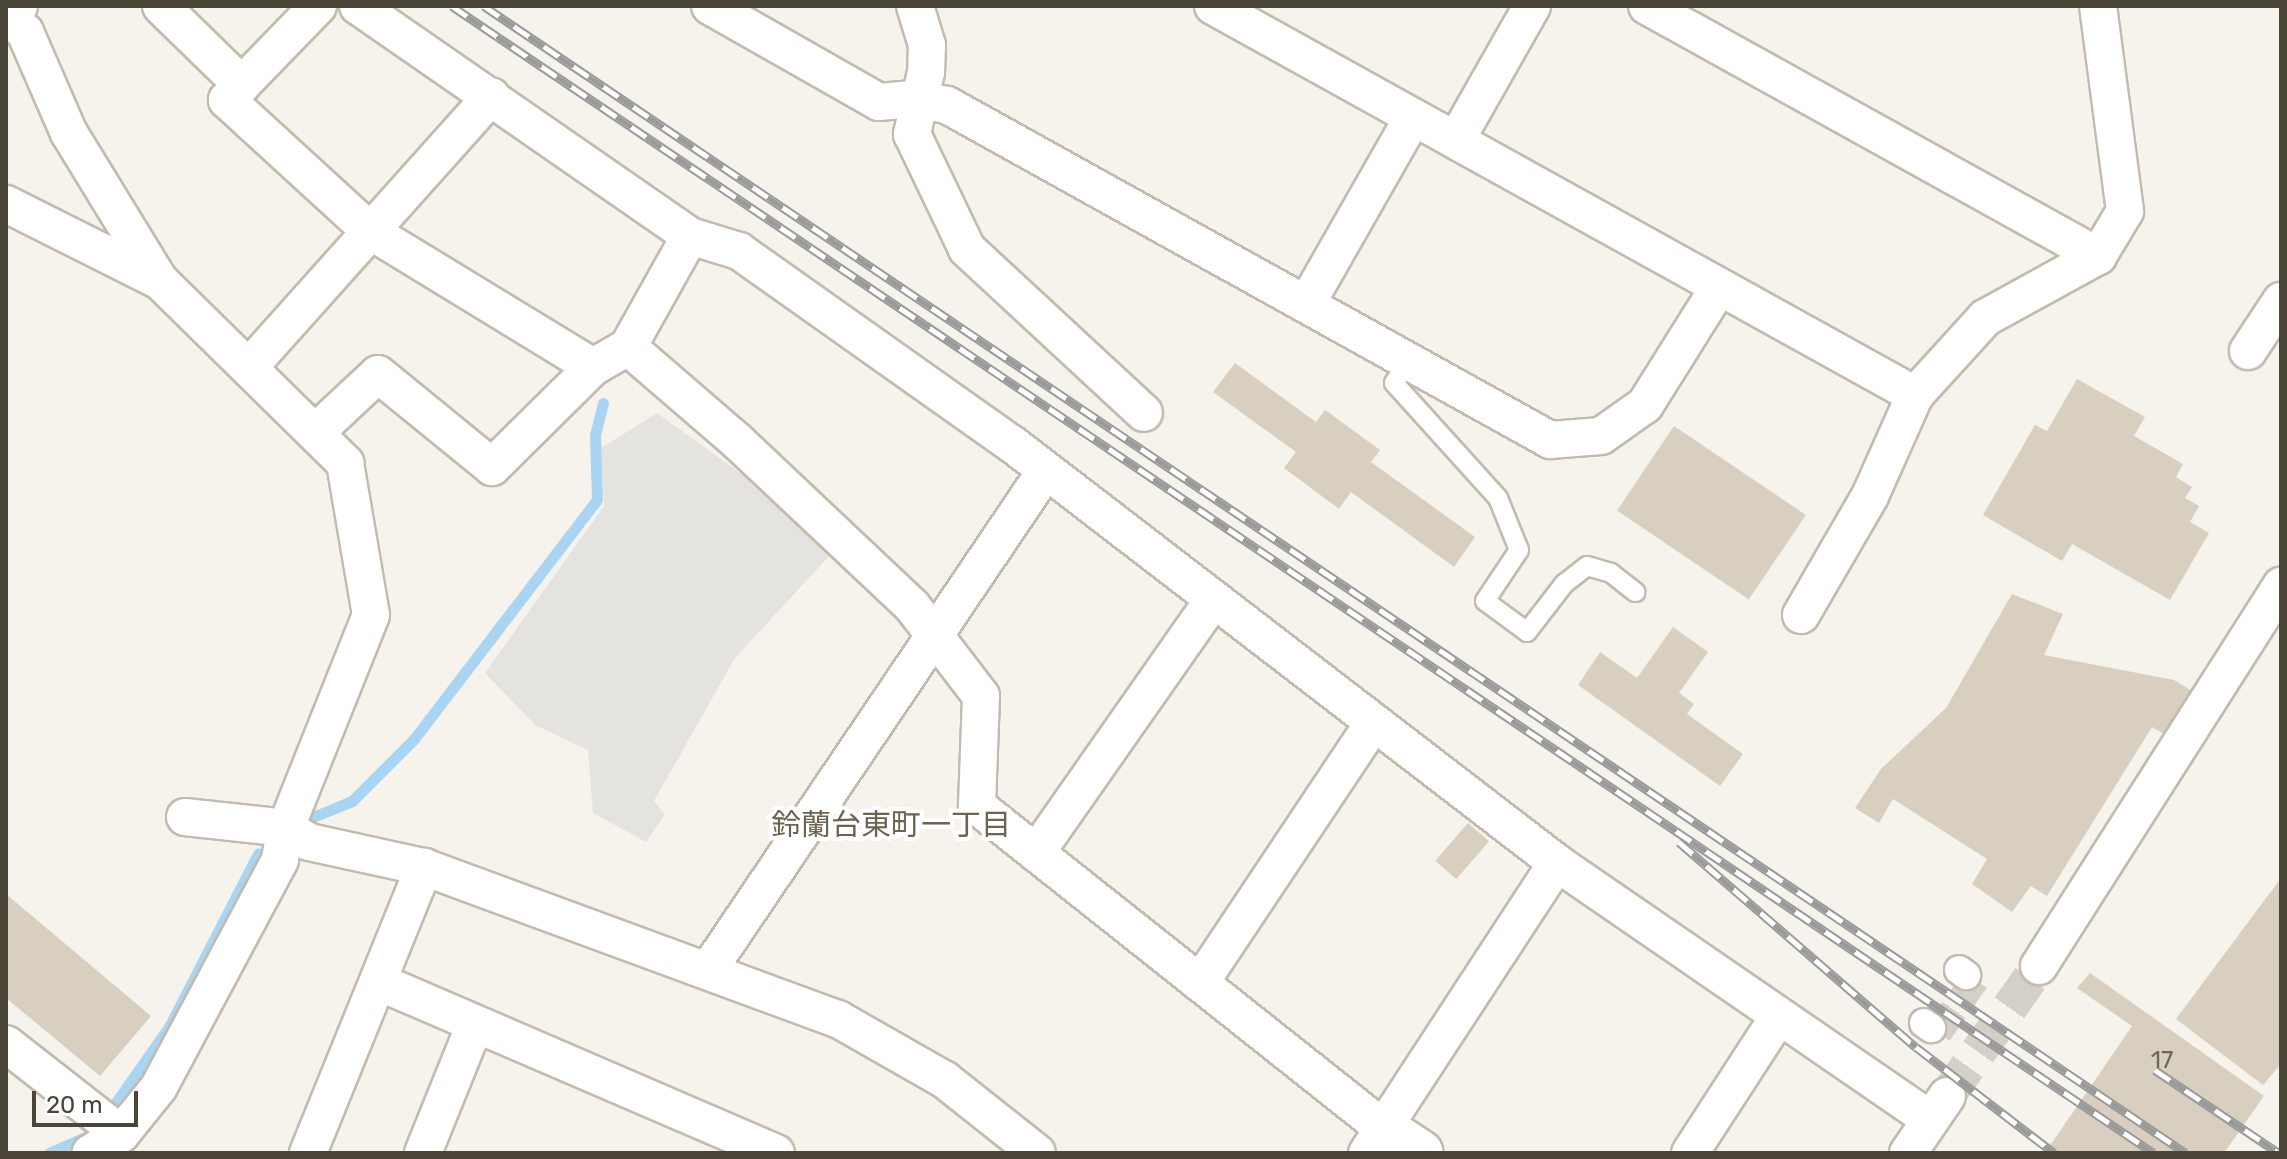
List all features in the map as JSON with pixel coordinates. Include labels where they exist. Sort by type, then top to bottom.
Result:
[{"type":"street","points":[[161,6],[242,85]]},
{"type":"street","points":[[318,6],[227,100],[370,231],[593,367]]},
{"type":"street","points":[[358,6],[690,236],[739,251],[1045,472],[1372,725],[1557,863],[1779,1016],[1939,1108],[1908,1153]]},
{"type":"street","points":[[915,6],[927,45],[926,72],[916,99],[912,134],[967,249],[1144,413]]},
{"type":"street","points":[[1213,6],[1915,395]]},
{"type":"street","points":[[1456,140],[1532,6]]},
{"type":"street","points":[[1647,6],[2098,256]]},
{"type":"street","points":[[713,7],[879,102],[916,99],[947,105],[1550,440],[1601,436],[1645,405],[1719,287]]},
{"type":"street","points":[[1801,615],[1870,496],[1915,395],[1985,318],[2098,256],[2125,211],[2092,10]]},
{"type":"street","points":[[12,15],[25,32],[69,133],[160,281],[317,431],[345,463],[371,615],[286,828],[280,860],[159,1087],[121,1134],[91,1153]]},
{"type":"street","points":[[250,366],[491,96]]},
{"type":"street","points":[[1307,303],[1413,117]]},
{"type":"street","points":[[6,204],[160,281]]},
{"type":"street","points":[[317,431],[378,374],[492,467],[593,367],[628,347],[690,236]]},
{"type":"street","points":[[2248,351],[2281,301]]},
{"type":"street","points":[[628,347],[750,453],[912,606],[981,696],[977,806],[1200,983],[1375,1140],[1421,1153]]},
{"type":"street","points":[[709,969],[932,633],[1045,472]]},
{"type":"street","points":[[2039,966],[2280,589]]},
{"type":"street","points":[[1036,853],[1212,602]]},
{"type":"street","points":[[1200,983],[1372,725]]},
{"type":"street","points":[[185,817],[286,828],[309,842],[424,867],[709,969],[838,1019],[945,1080],[1037,1153]]},
{"type":"street","points":[[1375,1140],[1557,863]]},
{"type":"street","points":[[308,1153],[424,867]]},
{"type":"street","points":[[379,982],[776,1153]]},
{"type":"street","points":[[1690,1153],[1779,1016]]},
{"type":"street","points":[[423,1153],[475,1024]]},
{"type":"street","points":[[6,1044],[121,1134]]},
{"type":"lane","points":[[1408,360],[1394,383],[1498,498],[1519,550],[1485,601],[1527,632],[1564,584],[1587,566],[1611,573],[1635,592]]},
{"type":"shaded area","points":[[657,413],[747,478],[832,553],[735,658],[654,801],[665,814],[646,842],[593,813],[588,750],[535,725],[485,673],[604,506],[601,448]]},
{"type":"building","points":[[1235,363],[1316,422],[1325,410],[1380,450],[1371,462],[1475,537],[1454,567],[1351,492],[1339,509],[1284,468],[1296,452],[1213,392]]},
{"type":"building","points":[[2077,379],[2145,417],[2134,436],[2183,464],[2176,477],[2192,487],[2185,498],[2199,506],[2190,522],[2209,533],[2170,600],[2072,544],[2062,561],[1983,515],[2035,425],[2047,431]]},
{"type":"building","points":[[1674,426],[1806,515],[1749,599],[1617,511]]},
{"type":"building","points":[[2012,594],[2063,614],[2044,655],[2174,680],[2192,691],[2164,734],[2152,727],[2047,896],[2031,886],[2012,912],[1972,884],[1987,859],[1893,799],[1879,823],[1855,808],[1881,769],[1946,708]]},
{"type":"building","points":[[1673,627],[1708,652],[1679,693],[1694,704],[1687,714],[1743,754],[1720,786],[1578,685],[1600,652],[1637,678]]},
{"type":"building","points":[[1468,823],[1489,841],[1456,879],[1435,861]]},
{"type":"building","points":[[2281,878],[2281,1064],[2263,1085],[2176,1019]]},
{"type":"building","points":[[6,894],[151,1016],[100,1076],[6,998]]},
{"type":"building","points":[[2090,973],[2264,1096],[2224,1153],[2045,1153],[2132,1026],[2077,988]]},
{"type":"waterway","points":[[308,819],[352,801],[414,739],[597,500],[595,435],[603,403]]},
{"type":"waterway","points":[[105,1118],[169,1027],[258,854]]},
{"type":"waterway","points":[[49,1153],[92,1134]]},
{"type":"tunnel","points":[[1947,1096],[2039,966]]},
{"type":"tunnel","points":[[1924,1023],[1938,1033],[1975,980]]},
{"type":"railway","points":[[452,6],[2154,1153]]},
{"type":"railway","points":[[484,6],[2186,1153]]},
{"type":"railway","points":[[1679,842],[1916,1047],[2054,1153]]},
{"type":"railway","points":[[2155,1070],[2279,1153]]},
{"type":"district","name":"鈴蘭台東町一丁目","points":[[891,825]]}]
